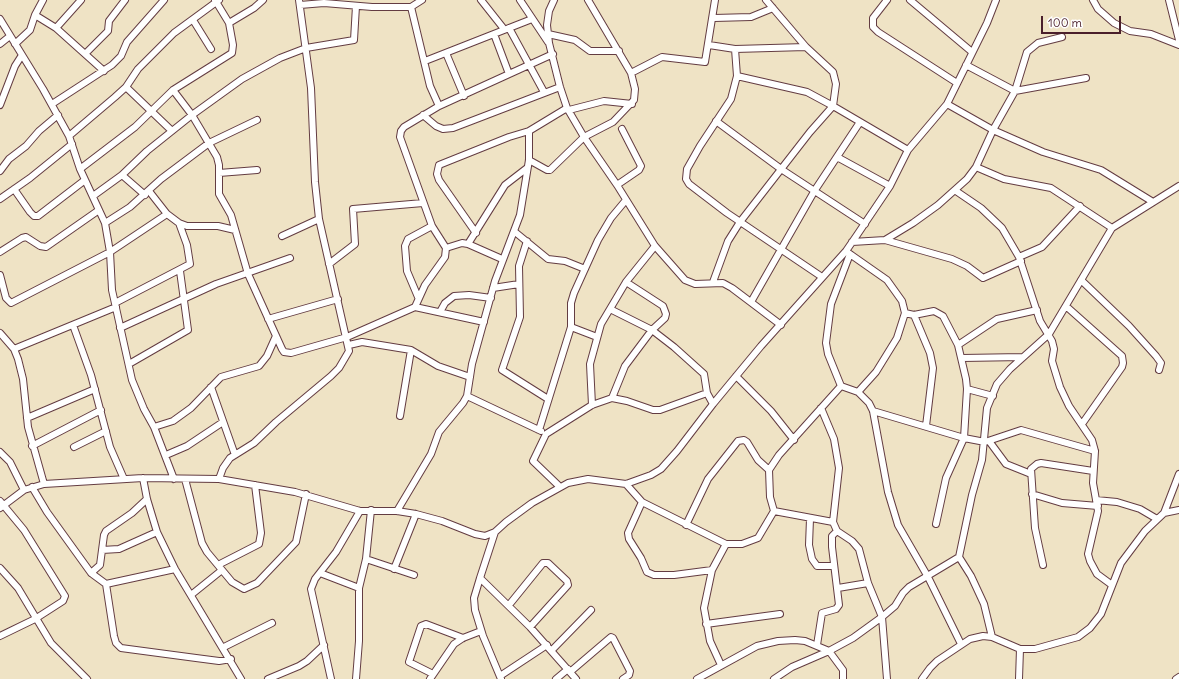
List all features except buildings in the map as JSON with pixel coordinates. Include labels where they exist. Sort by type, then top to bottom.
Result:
[{"type":"street","points":[[15,44],[30,30],[35,15],[43,0]]},
{"type":"street","points":[[56,28],[81,0]]},
{"type":"street","points":[[85,54],[108,31],[109,21],[125,0]]},
{"type":"street","points":[[52,104],[104,71],[121,56],[126,42],[164,0]]},
{"type":"street","points":[[229,23],[254,8],[263,0]]},
{"type":"street","points":[[219,479],[226,463],[234,455],[254,444],[276,422],[331,376],[347,356],[349,345],[319,219],[315,182],[311,88],[300,2],[324,2],[356,6],[373,3],[411,7],[422,0]]},
{"type":"street","points":[[520,0],[549,43]]},
{"type":"street","points":[[554,0],[549,11],[547,25],[549,43],[553,54],[560,87],[568,109],[584,137],[617,185],[655,246],[685,280],[695,284],[713,282],[723,283],[781,325]]},
{"type":"street","points":[[529,160],[547,170],[550,170],[584,137],[606,127],[632,104],[634,100],[635,89],[631,73],[588,0]]},
{"type":"street","points":[[631,73],[662,57],[706,62],[714,18],[715,0]]},
{"type":"street","points":[[713,282],[728,241],[740,222],[833,106],[836,84],[833,72],[806,47],[766,0]]},
{"type":"street","points":[[887,0],[873,18],[873,27],[878,32],[957,83]]},
{"type":"street","points":[[910,0],[972,52]]},
{"type":"street","points":[[961,644],[928,577],[898,525],[886,485],[873,411],[869,403],[858,392],[841,386],[835,375],[826,343],[831,304],[852,242],[890,186],[908,150],[947,104],[987,23],[996,0]]},
{"type":"street","points":[[1093,0],[1098,9],[1114,23],[1130,30],[1151,34],[1179,45]]},
{"type":"street","points":[[1169,0],[1179,40]]},
{"type":"street","points":[[69,136],[97,114],[126,87],[138,69],[161,45],[178,30],[217,1],[229,23],[234,45],[232,53],[173,90],[135,127],[80,169]]},
{"type":"street","points":[[483,1],[507,29],[544,92]]},
{"type":"street","points":[[93,196],[122,175],[142,155],[192,115],[242,78],[280,58],[306,48],[354,40],[356,6]]},
{"type":"street","points":[[411,7],[430,86],[439,106]]},
{"type":"street","points":[[714,18],[751,17],[773,8]]},
{"type":"street","points":[[35,15],[56,28],[104,71]]},
{"type":"street","points":[[0,19],[52,104],[69,136],[80,169],[105,223],[110,252],[111,282],[115,305],[135,390],[154,427],[174,479]]},
{"type":"street","points":[[425,61],[532,19]]},
{"type":"street","points":[[193,20],[211,49]]},
{"type":"street","points":[[494,34],[509,74]]},
{"type":"street","points":[[548,34],[575,40],[590,51],[619,51]]},
{"type":"street","points":[[0,44],[10,36]]},
{"type":"street","points":[[885,240],[914,223],[956,191],[976,167],[993,130],[1015,91],[1027,52],[1038,43],[1062,36]]},
{"type":"street","points":[[709,45],[735,49],[806,47]]},
{"type":"street","points":[[735,49],[737,76],[731,99],[687,169],[686,179],[689,184],[740,222],[822,277]]},
{"type":"street","points":[[446,53],[464,96]]},
{"type":"street","points":[[414,307],[431,275],[445,257],[446,248],[432,226],[423,203],[400,137],[401,131],[404,127],[439,106],[464,96],[528,64],[553,54]]},
{"type":"street","points":[[0,106],[15,66],[22,55]]},
{"type":"street","points":[[966,65],[1015,91],[1086,78]]},
{"type":"street","points":[[737,76],[807,92],[908,150]]},
{"type":"street","points":[[126,87],[172,131]]},
{"type":"street","points":[[423,115],[436,126],[443,129],[453,128],[560,87]]},
{"type":"street","points":[[173,90],[192,115],[217,157],[220,194],[231,215],[248,274],[282,350],[287,353],[347,337],[414,307],[484,322]]},
{"type":"street","points":[[476,233],[439,180],[439,165],[509,137],[529,131],[568,109],[604,101],[632,104]]},
{"type":"street","points":[[947,104],[993,130],[1043,152],[1101,170],[1154,202]]},
{"type":"street","points":[[0,171],[9,159],[26,146],[39,131],[58,115]]},
{"type":"street","points":[[105,223],[147,193],[161,179],[209,143],[257,120]]},
{"type":"street","points":[[716,122],[781,169],[865,224]]},
{"type":"street","points":[[751,302],[815,190],[860,122]]},
{"type":"street","points":[[617,185],[639,170],[641,166],[622,129]]},
{"type":"street","points":[[397,511],[427,461],[439,432],[463,403],[466,396],[490,298],[502,259],[515,232],[520,215],[529,160],[529,131]]},
{"type":"street","points":[[0,199],[72,144]]},
{"type":"street","points":[[837,157],[890,186]]},
{"type":"street","points":[[976,167],[1004,179],[1051,188],[1112,228]]},
{"type":"street","points":[[468,244],[505,185],[527,168]]},
{"type":"street","points":[[219,173],[257,170]]},
{"type":"street","points":[[122,175],[147,193],[167,214],[179,223],[186,226],[218,226],[235,230]]},
{"type":"street","points":[[14,189],[30,212],[34,216],[38,216],[85,180]]},
{"type":"street","points":[[992,637],[984,604],[971,576],[959,557],[972,494],[987,442],[986,415],[993,396],[998,384],[1023,357],[1049,334],[1067,307],[1112,228],[1179,186]]},
{"type":"street","points":[[956,191],[981,208],[997,224],[1020,259],[1040,321],[1049,334],[1054,349],[1053,366],[1069,406],[1092,440],[1095,451],[1093,471],[1097,503],[1089,548],[1090,561],[1097,574],[1112,585]]},
{"type":"street","points":[[539,430],[571,327],[571,303],[585,269],[605,228],[626,200]]},
{"type":"street","points":[[329,264],[355,244],[353,209],[423,203]]},
{"type":"street","points":[[852,242],[885,240],[952,259],[967,266],[983,278],[1042,247],[1080,206]]},
{"type":"street","points":[[0,252],[26,237],[40,246],[46,247],[99,210]]},
{"type":"street","points":[[0,275],[6,298],[11,303],[110,252],[167,214]]},
{"type":"street","points":[[282,236],[319,219]]},
{"type":"street","points":[[14,349],[115,305],[180,271],[190,264],[191,262],[179,223]]},
{"type":"street","points":[[418,297],[407,271],[404,246],[408,239],[432,226]]},
{"type":"street","points":[[515,232],[548,259],[565,261],[585,269]]},
{"type":"street","points":[[527,241],[519,266],[520,318],[502,370],[548,399]]},
{"type":"street","points":[[446,248],[462,242],[502,259]]},
{"type":"street","points":[[592,405],[590,364],[601,324],[626,282],[655,246]]},
{"type":"street","points":[[0,636],[36,619],[63,600],[65,596],[24,530],[1,504],[24,490],[44,484],[124,479],[219,479],[306,494],[360,511],[397,511],[416,514],[442,521],[475,534],[485,536],[495,532],[520,511],[560,487],[579,480],[588,479],[626,484],[641,480],[661,469],[736,376],[822,277],[848,252]]},
{"type":"street","points":[[848,252],[886,280],[902,301],[905,313],[897,338],[876,372],[858,392]]},
{"type":"street","points":[[120,328],[216,284],[290,258]]},
{"type":"street","points":[[129,364],[188,330],[180,271]]},
{"type":"street","points":[[1081,280],[1129,326],[1156,356],[1161,363],[1159,370]]},
{"type":"street","points":[[612,398],[625,366],[652,330],[665,318],[665,310],[663,306],[626,282]]},
{"type":"street","points":[[493,288],[519,284]]},
{"type":"street","points":[[440,312],[445,303],[454,296],[469,295],[490,298]]},
{"type":"street","points":[[268,319],[338,299]]},
{"type":"street","points":[[1067,307],[1122,356],[1123,363],[1082,424]]},
{"type":"street","points":[[610,309],[652,330],[674,347],[704,374],[707,394],[713,404]]},
{"type":"street","points":[[958,345],[997,319],[1037,310]]},
{"type":"street","points":[[905,313],[914,315],[938,312],[948,322],[962,358],[967,389],[964,438],[946,478],[936,524]]},
{"type":"street","points":[[914,315],[930,353],[933,368],[926,426]]},
{"type":"street","points":[[72,325],[81,345],[106,431],[124,479]]},
{"type":"street","points":[[571,327],[597,337]]},
{"type":"street","points":[[0,333],[14,349],[18,360],[23,380],[32,446],[44,484]]},
{"type":"street","points":[[154,427],[173,421],[191,408],[221,377],[259,366],[267,356],[276,336]]},
{"type":"street","points":[[349,345],[362,342],[411,350],[438,366],[470,377]]},
{"type":"street","points":[[400,416],[411,350]]},
{"type":"street","points":[[962,358],[1023,357]]},
{"type":"street","points":[[736,376],[771,411],[794,440]]},
{"type":"street","points":[[626,484],[642,502],[726,544],[742,544],[758,538],[774,511],[770,497],[769,470],[779,455],[841,386]]},
{"type":"street","points":[[211,387],[234,455]]},
{"type":"street","points":[[967,389],[993,396]]},
{"type":"street","points":[[27,418],[95,390]]},
{"type":"street","points":[[560,487],[533,461],[546,434],[592,405],[612,398],[635,403],[653,410],[660,410],[707,394]]},
{"type":"street","points":[[466,396],[546,434]]},
{"type":"street","points":[[821,408],[834,439],[839,468],[833,522],[837,531],[852,541],[859,549],[868,583],[882,617],[887,679]]},
{"type":"street","points":[[32,446],[101,410]]},
{"type":"street","points":[[873,411],[964,438],[987,442],[1021,430],[1095,451]]},
{"type":"street","points":[[166,455],[187,446],[223,422]]},
{"type":"street","points":[[74,447],[106,431]]},
{"type":"street","points":[[686,525],[708,479],[738,441],[744,440],[747,442],[758,460],[769,470]]},
{"type":"street","points":[[987,442],[1006,464],[1031,474]]},
{"type":"street","points":[[0,452],[6,456],[10,462],[24,490]]},
{"type":"street","points":[[1043,565],[1035,528],[1031,474],[1033,466],[1041,463],[1093,471]]},
{"type":"street","points":[[922,679],[930,668],[961,644],[977,638],[992,637],[1020,650],[1050,646],[1078,637],[1090,628],[1101,614],[1112,585],[1127,554],[1145,531],[1164,512],[1179,474]]},
{"type":"street","points":[[143,478],[147,499],[157,532],[175,569],[231,659],[241,679]]},
{"type":"street","points":[[185,479],[202,543],[207,552],[220,568],[236,585],[244,590],[257,583],[296,542],[306,494]]},
{"type":"street","points":[[191,595],[220,568],[259,544],[261,533],[255,485]]},
{"type":"street","points":[[32,487],[47,512],[91,573],[106,584],[114,636],[116,643],[121,648],[219,661],[231,659]]},
{"type":"street","points":[[1032,494],[1062,504],[1117,502],[1140,508],[1157,519]]},
{"type":"street","points":[[91,573],[100,565],[104,535],[106,531],[132,513],[147,499]]},
{"type":"street","points":[[642,502],[628,533],[629,538],[641,558],[647,572],[654,575],[674,575],[712,570]]},
{"type":"street","points":[[356,679],[359,641],[358,588],[366,559],[371,510]]},
{"type":"street","points":[[1164,512],[1179,510]]},
{"type":"street","points":[[331,679],[311,589],[320,573],[336,552],[360,511]]},
{"type":"street","points":[[774,511],[810,519],[833,522]]},
{"type":"street","points":[[394,570],[416,514]]},
{"type":"street","points":[[810,519],[809,545],[812,559],[817,566],[834,566]]},
{"type":"street","points":[[817,645],[822,613],[836,609],[839,605],[831,538],[837,531]]},
{"type":"street","points":[[102,550],[119,549],[157,532]]},
{"type":"street","points":[[495,532],[474,598],[475,610],[481,631],[500,677],[547,645]]},
{"type":"street","points":[[721,665],[713,651],[706,624],[705,604],[712,570],[726,544]]},
{"type":"street","points":[[778,678],[792,667],[829,651],[853,638],[896,606],[902,593],[909,587],[928,577],[959,557]]},
{"type":"street","points":[[366,559],[394,570],[414,575]]},
{"type":"street","points":[[510,605],[543,563],[548,563],[567,580],[568,585],[530,627]]},
{"type":"street","points":[[0,568],[18,588],[53,646],[80,676],[87,679]]},
{"type":"street","points":[[106,584],[175,569]]},
{"type":"street","points":[[320,573],[358,588]]},
{"type":"street","points":[[480,578],[510,605],[552,650],[576,679]]},
{"type":"street","points":[[838,588],[868,583]]},
{"type":"street","points":[[552,650],[591,610]]},
{"type":"street","points":[[706,624],[780,614]]},
{"type":"street","points":[[224,648],[272,623]]},
{"type":"street","points":[[463,638],[426,624],[421,626],[408,660],[432,676],[449,649],[463,638],[481,631]]},
{"type":"street","points":[[556,679],[611,638],[613,638],[630,671],[629,675],[623,679]]},
{"type":"street","points":[[697,679],[707,677],[721,665],[757,646],[778,641],[795,640],[817,645],[829,651],[843,670],[843,679]]},
{"type":"street","points":[[268,679],[299,666],[324,645]]},
{"type":"street","points":[[1019,679],[1020,650]]}]
